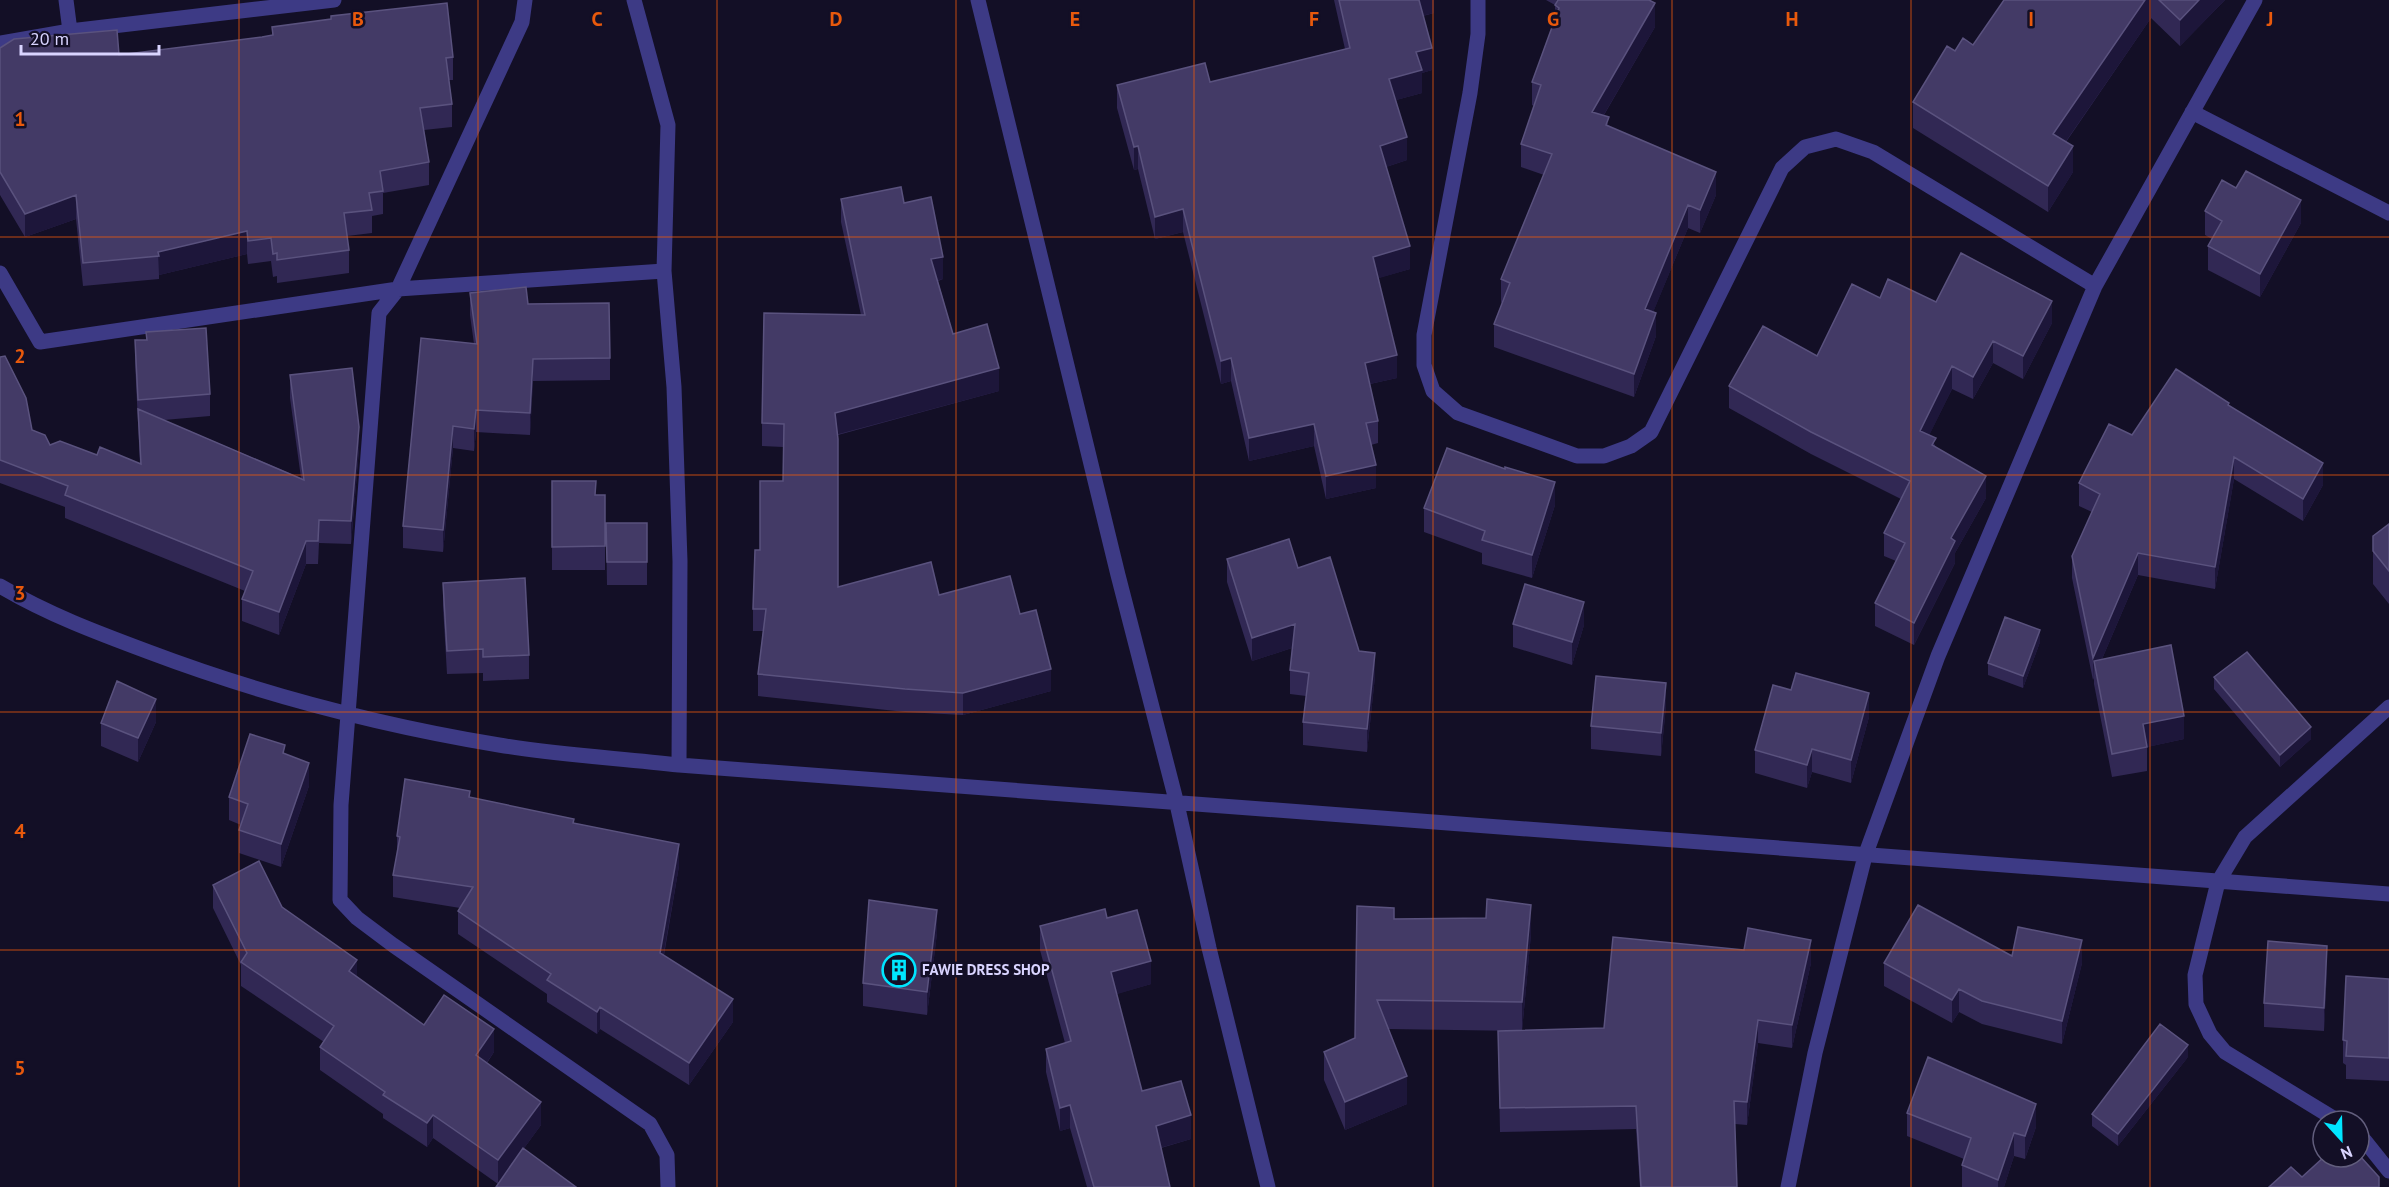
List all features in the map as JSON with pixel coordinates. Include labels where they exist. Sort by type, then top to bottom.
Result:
[{"type":"street","points":[[66,0],[69,31]]},
{"type":"street","points":[[0,43],[69,31],[334,0]]},
{"type":"street","points":[[525,0],[522,22],[398,289],[379,313],[350,716],[341,805],[340,900],[357,918],[393,945],[650,1124],[667,1155],[668,1187]]},
{"type":"street","points":[[633,0],[668,125],[664,271],[675,387],[680,550],[679,765]]},
{"type":"street","points":[[978,0],[1268,1187]]},
{"type":"street","points":[[1478,0],[1478,34],[1470,93],[1424,335],[1424,365],[1433,391],[1458,413],[1577,456],[1604,456],[1631,446],[1651,432],[1782,168],[1806,147],[1836,139],[1873,152],[1909,172],[2095,286]]},
{"type":"street","points":[[1788,1187],[1815,1053],[1865,856],[1938,656],[2095,286],[2255,0]]},
{"type":"street","points":[[2192,112],[2389,213]]},
{"type":"street","points":[[0,273],[40,342],[398,289],[664,271]]},
{"type":"street","points":[[0,586],[33,606],[197,670],[262,691],[350,716],[500,745],[679,765],[2389,894]]},
{"type":"street","points":[[2318,1109],[2225,1052],[2210,1034],[2196,1004],[2195,975],[2218,882],[2245,837],[2389,708]]},
{"type":"street","points":[[2371,1148],[2389,1171]]},
{"type":"building","points":[[1339,0],[1419,0],[1432,48],[1416,52],[1422,70],[1389,79],[1407,137],[1380,146],[1410,246],[1373,257],[1397,355],[1365,363],[1378,421],[1366,423],[1376,465],[1326,476],[1314,424],[1249,438],[1231,358],[1221,361],[1183,209],[1155,217],[1138,146],[1134,147],[1117,85],[1205,63],[1210,82],[1350,48]]},
{"type":"building","points":[[1558,0],[1649,0],[1655,3],[1592,112],[1609,117],[1606,125],[1716,172],[1700,210],[1688,205],[1645,309],[1656,313],[1634,374],[1494,324],[1510,283],[1501,279],[1552,154],[1521,144],[1541,85],[1532,82],[1559,8],[1555,5]]},
{"type":"building","points":[[2004,0],[2145,0],[2053,134],[2073,146],[2048,186],[1913,102],[1947,46],[1955,51],[1963,38],[1973,45]]},
{"type":"building","points":[[2159,0],[2199,0],[2180,20]]},
{"type":"building","points":[[447,3],[453,57],[446,58],[452,104],[420,108],[429,162],[380,171],[383,191],[369,193],[372,210],[344,213],[349,250],[277,260],[277,253],[273,254],[271,238],[248,241],[247,231],[158,252],[159,256],[83,263],[76,195],[25,214],[0,172],[0,48],[14,39],[117,30],[119,55],[273,35],[272,27],[331,19],[331,16]]},
{"type":"building","points":[[2246,171],[2301,200],[2260,274],[2208,246],[2222,221],[2205,211],[2222,180],[2236,188]]},
{"type":"building","points":[[901,187],[904,203],[931,197],[943,257],[931,259],[953,334],[987,324],[999,368],[835,413],[838,439],[838,587],[931,562],[939,595],[1010,576],[1020,614],[1036,610],[1051,669],[963,693],[758,674],[766,609],[753,609],[755,550],[760,550],[760,481],[783,481],[784,424],[762,423],[764,313],[865,315],[841,199]]},
{"type":"building","points":[[1961,253],[2052,301],[2023,356],[1993,341],[1973,377],[1952,366],[1920,431],[1936,438],[1932,445],[1986,476],[1951,538],[1955,541],[1914,623],[1875,603],[1905,543],[1884,533],[1910,481],[1811,432],[1729,386],[1763,326],[1817,356],[1852,284],[1880,298],[1888,279],[1936,302]]},
{"type":"building","points":[[526,287],[528,304],[609,303],[610,358],[533,359],[530,413],[476,410],[474,429],[453,426],[443,530],[403,526],[421,338],[477,344],[470,293]]},
{"type":"building","points":[[206,328],[210,394],[138,400],[135,340],[147,340],[146,332]]},
{"type":"building","points":[[5,356],[26,398],[32,430],[45,435],[50,445],[60,441],[97,455],[100,447],[141,464],[138,409],[304,480],[290,375],[352,368],[359,427],[351,521],[319,520],[318,541],[306,541],[279,612],[242,599],[253,571],[65,495],[68,486],[0,460],[0,357]]},
{"type":"building","points":[[2176,369],[2229,403],[2228,405],[2323,463],[2303,499],[2234,457],[2215,567],[2138,553],[2093,658],[2072,556],[2100,494],[2079,483],[2109,424],[2132,435]]},
{"type":"building","points":[[1447,448],[1505,469],[1505,467],[1555,482],[1532,555],[1482,540],[1485,531],[1424,508]]},
{"type":"building","points":[[552,481],[596,481],[595,495],[605,495],[605,546],[552,547]]},
{"type":"building","points":[[606,523],[647,523],[647,562],[607,562]]},
{"type":"building","points":[[2389,524],[2389,571],[2373,551],[2373,536]]},
{"type":"building","points":[[1289,539],[1298,568],[1330,557],[1359,651],[1375,653],[1367,729],[1303,722],[1309,673],[1290,670],[1295,624],[1252,638],[1227,559]]},
{"type":"building","points":[[525,578],[529,655],[483,657],[483,649],[447,651],[443,583]]},
{"type":"building","points":[[1525,584],[1584,602],[1572,642],[1513,624]]},
{"type":"building","points":[[2005,617],[2040,630],[2023,676],[1988,663]]},
{"type":"building","points":[[2171,645],[2184,716],[2143,724],[2147,747],[2112,754],[2094,661]]},
{"type":"building","points":[[2247,652],[2311,727],[2280,755],[2214,677]]},
{"type":"building","points":[[1796,673],[1869,693],[1851,760],[1812,749],[1807,765],[1755,750],[1773,685],[1791,690]]},
{"type":"building","points":[[1596,676],[1666,683],[1661,733],[1591,726]]},
{"type":"building","points":[[117,681],[156,699],[138,738],[101,723]]},
{"type":"building","points":[[250,734],[285,745],[283,753],[309,763],[281,844],[239,830],[248,804],[229,797]]},
{"type":"building","points":[[405,779],[470,791],[469,797],[574,819],[573,823],[679,844],[660,953],[733,999],[689,1063],[600,1007],[597,1012],[547,980],[551,974],[458,911],[473,887],[393,875],[400,837],[397,836]]},
{"type":"building","points":[[259,861],[282,907],[357,960],[349,971],[424,1025],[444,995],[494,1029],[476,1055],[541,1102],[498,1160],[433,1115],[427,1123],[383,1095],[385,1092],[320,1047],[334,1026],[241,962],[247,953],[213,885]]},
{"type":"building","points":[[1487,899],[1531,905],[1522,1002],[1377,1000],[1407,1076],[1345,1102],[1324,1052],[1355,1038],[1357,906],[1394,908],[1394,919],[1486,918]]},
{"type":"building","name":"FAWIE DRESS SHOP","points":[[869,900],[937,910],[927,992],[863,983]]},
{"type":"building","points":[[1918,905],[2012,956],[2018,927],[2082,940],[2062,1021],[1982,1001],[1959,989],[1952,1000],[1884,963]]},
{"type":"building","points":[[1105,909],[1107,918],[1137,910],[1151,961],[1111,972],[1142,1091],[1181,1081],[1191,1115],[1156,1126],[1170,1187],[1094,1187],[1070,1105],[1060,1108],[1046,1049],[1071,1041],[1040,926]]},
{"type":"building","points":[[1748,928],[1811,940],[1792,1025],[1758,1020],[1747,1102],[1734,1101],[1737,1187],[1641,1187],[1636,1106],[1500,1108],[1498,1031],[1604,1028],[1613,937],[1744,950]]},
{"type":"building","points":[[2268,941],[2327,946],[2324,1008],[2264,1003]]},
{"type":"building","points":[[2346,976],[2389,979],[2389,1058],[2346,1056],[2347,1041],[2343,1040]]},
{"type":"building","points":[[2160,1024],[2188,1045],[2118,1134],[2092,1114]]},
{"type":"building","points":[[1928,1057],[2036,1104],[2025,1136],[2014,1133],[1998,1180],[1962,1165],[1971,1138],[1907,1113]]},
{"type":"building","points":[[523,1148],[576,1187],[496,1187]]},
{"type":"building","points":[[2291,1167],[2302,1177],[2311,1169],[2371,1168],[2379,1177],[2379,1187],[2269,1187]]},
{"type":"place","name":"FAWIE DRESS SHOP","points":[[899,970]]}]
